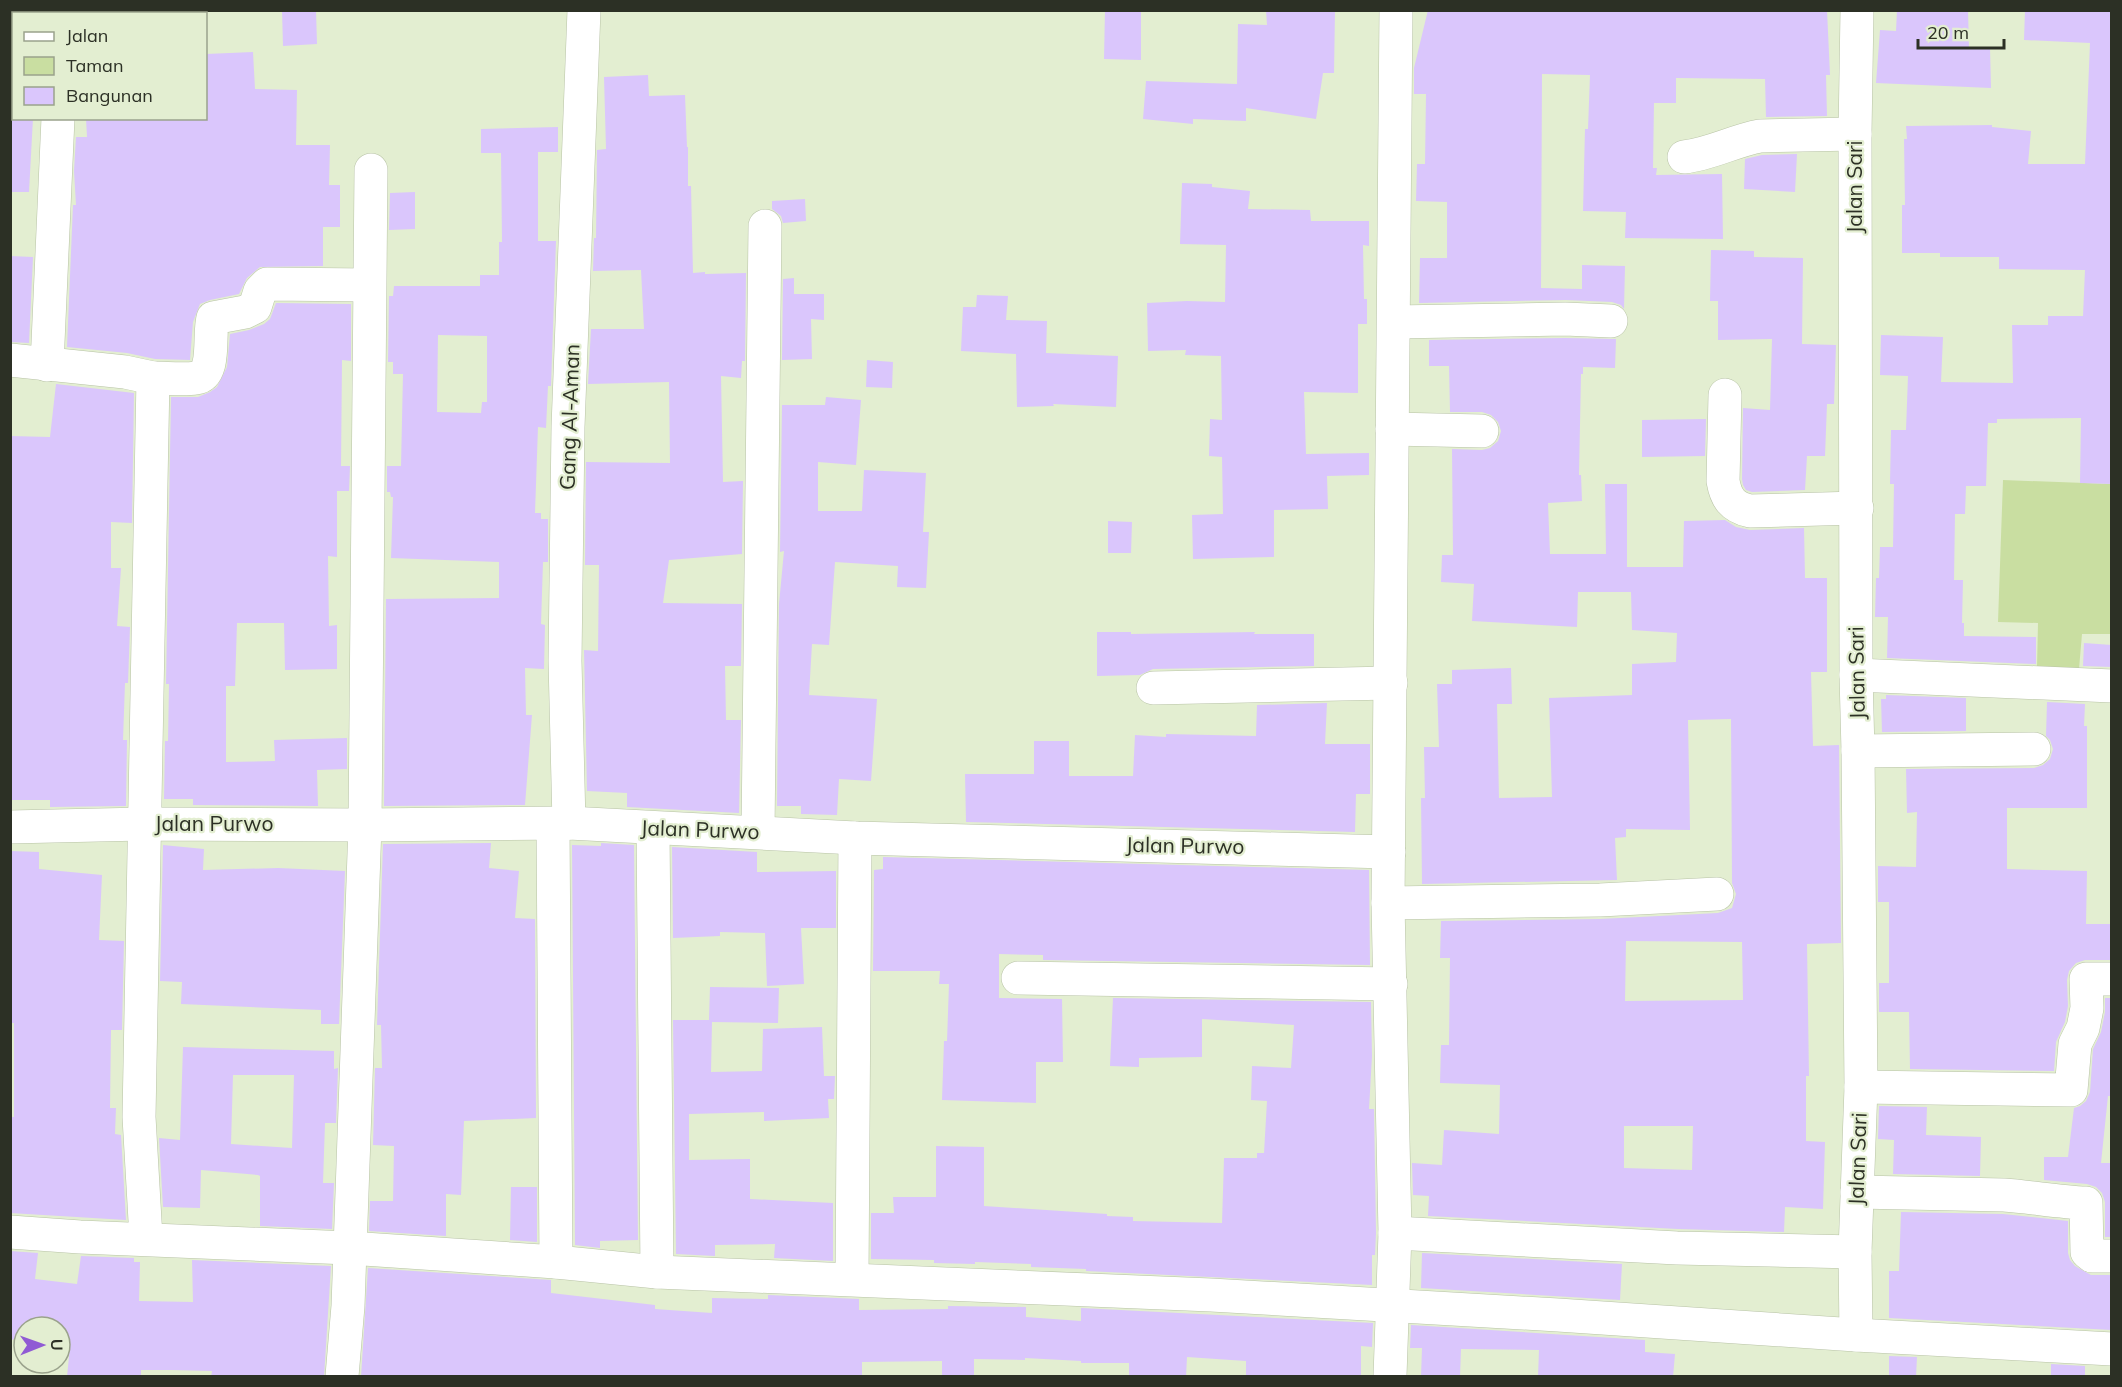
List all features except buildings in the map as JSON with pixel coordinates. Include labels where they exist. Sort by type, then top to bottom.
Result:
[{"type":"street","name":"Gang Al-Aman","points":[[556,1262],[568,427],[584,10]]},
{"type":"street","points":[[1390,1377],[1395,1233],[1388,903],[1396,10]]},
{"type":"street","name":"Jalan Sari","points":[[1856,1335],[1855,1252],[1861,1086],[1856,675],[1855,134],[1857,10]]},
{"type":"street","points":[[46,364],[58,120]]},
{"type":"street","points":[[1684,157],[1701,155],[1745,138],[1855,134]]},
{"type":"street","points":[[342,1377],[348,1306],[365,825],[371,170]]},
{"type":"street","points":[[758,832],[765,226]]},
{"type":"street","points":[[10,360],[125,372],[153,378],[198,378],[206,374],[209,367],[210,326],[213,318],[245,312],[255,307],[260,291],[267,284],[369,285]]},
{"type":"street","points":[[1395,321],[1565,319],[1611,321]]},
{"type":"street","points":[[146,1239],[139,1117],[153,378]]},
{"type":"street","points":[[1725,395],[1723,481],[1725,494],[1731,503],[1739,509],[1750,511],[1857,508]]},
{"type":"street","points":[[1392,429],[1482,431]]},
{"type":"street","points":[[1856,675],[2112,686]]},
{"type":"street","points":[[1153,688],[1391,682]]},
{"type":"street","points":[[1858,751],[2034,749]]},
{"type":"street","name":"Jalan Purwo","points":[[10,827],[143,824],[561,824],[855,838],[1389,852]]},
{"type":"street","points":[[653,828],[657,1272]]},
{"type":"street","points":[[852,1279],[855,838]]},
{"type":"street","points":[[1388,903],[1600,900],[1717,894]]},
{"type":"street","points":[[1018,978],[1391,984]]},
{"type":"street","points":[[1861,1086],[2071,1090],[2075,1044],[2083,1029],[2087,1008],[2086,979],[2112,978]]},
{"type":"street","points":[[1857,1192],[2004,1195],[2086,1203],[2087,1252],[2092,1256],[2112,1256]]},
{"type":"street","points":[[10,1232],[349,1248],[556,1262],[657,1272],[1211,1295],[2112,1349]]},
{"type":"street","points":[[1395,1233],[1677,1248],[1855,1252]]},
{"type":"green space","points":[[2003,480],[2111,484],[2111,634],[2082,634],[2079,669],[2037,667],[2038,623],[1998,622]]}]
